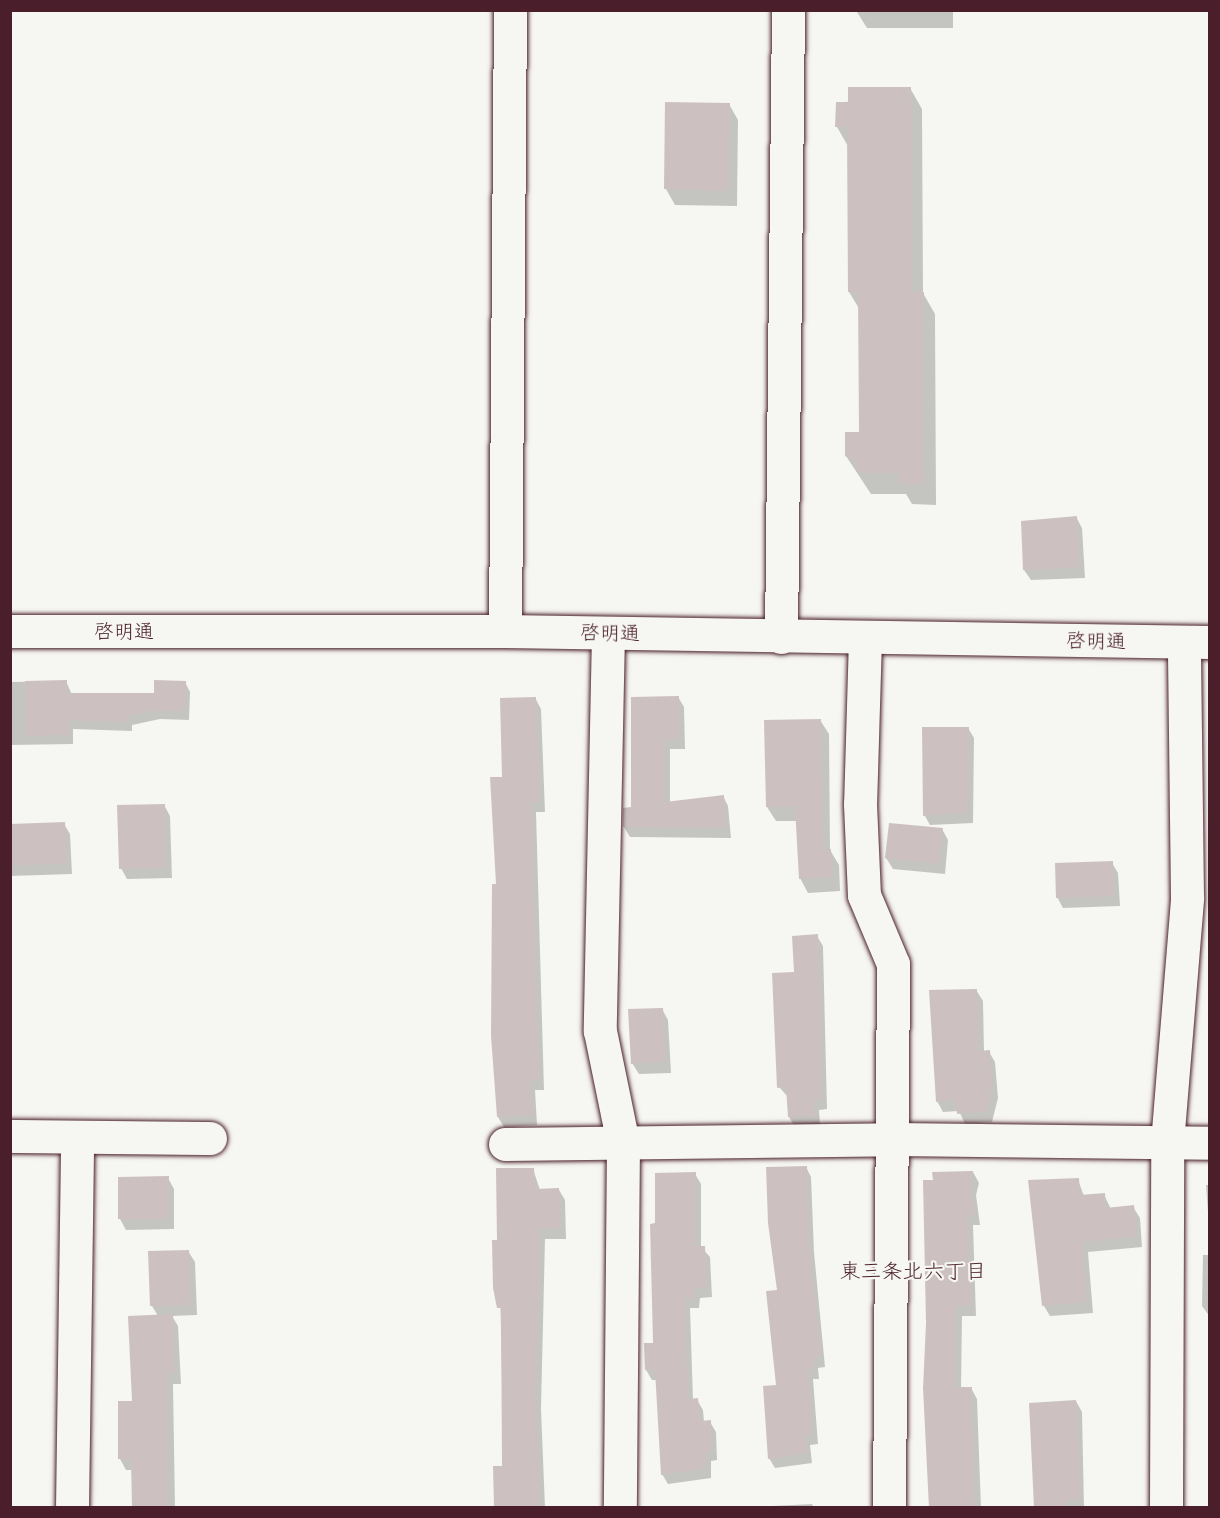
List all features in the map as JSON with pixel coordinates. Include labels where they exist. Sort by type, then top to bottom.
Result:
[{"type":"street","points":[[505,631],[510,10]]},
{"type":"street","points":[[781,637],[788,10]]},
{"type":"street","name":"啓明通","points":[[10,632],[505,631],[1197,642]]},
{"type":"street","points":[[608,633],[600,1031],[623,1143],[620,1508]]},
{"type":"street","points":[[865,638],[860,804],[864,895],[893,964],[894,1139],[889,1508]]},
{"type":"street","points":[[1166,1508],[1167,1143],[1186,898],[1197,642]]},
{"type":"street","points":[[10,1136],[210,1138]]},
{"type":"street","points":[[72,1508],[77,1138]]},
{"type":"street","points":[[505,1144],[894,1139],[1209,1143]]},
{"type":"building","points":[[848,87],[911,87],[912,292],[924,292],[925,484],[898,484],[898,473],[857,473],[857,462],[845,456],[845,432],[859,432],[858,292],[848,292],[847,127],[835,127],[836,102],[848,102]]},
{"type":"building","points":[[665,102],[730,103],[728,191],[664,189]]},
{"type":"building","points":[[1077,516],[1079,567],[1023,570],[1021,521]]},
{"type":"building","points":[[67,680],[67,693],[154,693],[154,680],[186,681],[185,711],[154,711],[127,716],[127,722],[68,720],[69,735],[26,736],[25,681]]},
{"type":"building","points":[[679,696],[680,739],[665,740],[665,802],[724,795],[726,828],[623,827],[623,808],[631,807],[631,697]]},
{"type":"building","points":[[536,697],[540,802],[531,802],[539,1080],[530,1080],[532,1115],[497,1117],[491,1036],[492,884],[496,884],[490,777],[502,777],[500,698]]},
{"type":"building","points":[[821,719],[823,849],[831,849],[832,877],[799,879],[795,807],[766,807],[764,720]]},
{"type":"building","points":[[922,727],[969,727],[968,813],[923,816]]},
{"type":"building","points":[[165,804],[166,868],[119,869],[117,805]]},
{"type":"building","points":[[65,822],[67,864],[10,865],[10,824]]},
{"type":"building","points":[[889,823],[943,828],[939,864],[885,858]]},
{"type":"building","points":[[1113,861],[1114,896],[1056,898],[1055,863]]},
{"type":"building","points":[[818,934],[822,1100],[814,1100],[815,1116],[788,1117],[786,1087],[777,1088],[772,973],[794,972],[792,936]]},
{"type":"building","points":[[977,989],[978,1051],[990,1050],[992,1086],[987,1111],[957,1114],[956,1100],[936,1102],[929,990]]},
{"type":"building","points":[[663,1008],[666,1062],[631,1064],[628,1009]]},
{"type":"building","points":[[807,1166],[809,1241],[821,1357],[813,1358],[814,1369],[808,1370],[813,1435],[805,1435],[808,1453],[768,1459],[763,1386],[776,1385],[766,1291],[777,1290],[768,1223],[766,1167]]},
{"type":"building","points":[[496,1168],[534,1168],[535,1189],[559,1188],[561,1228],[540,1229],[536,1397],[540,1508],[494,1508],[493,1466],[502,1466],[501,1308],[497,1308],[493,1288],[492,1240],[497,1240]]},
{"type":"building","points":[[973,1171],[971,1184],[975,1215],[968,1215],[971,1305],[956,1306],[955,1387],[972,1387],[975,1508],[929,1508],[923,1388],[926,1323],[923,1180],[933,1180],[932,1172]]},
{"type":"building","points":[[696,1172],[696,1246],[705,1246],[707,1287],[694,1288],[694,1298],[685,1298],[688,1399],[698,1398],[700,1421],[711,1420],[712,1450],[706,1451],[706,1468],[661,1475],[655,1370],[645,1370],[644,1343],[653,1343],[650,1224],[655,1223],[655,1173]]},
{"type":"building","points":[[169,1176],[169,1219],[118,1219],[118,1177]]},
{"type":"building","points":[[1079,1178],[1080,1195],[1105,1193],[1106,1208],[1134,1205],[1137,1236],[1083,1242],[1087,1302],[1042,1306],[1028,1180]]},
{"type":"building","points":[[189,1250],[191,1305],[150,1306],[148,1251]]},
{"type":"building","points":[[173,1314],[175,1373],[168,1374],[168,1508],[132,1508],[131,1459],[118,1459],[118,1401],[132,1401],[128,1316]]},
{"type":"building","points":[[1076,1400],[1081,1500],[1067,1500],[1068,1508],[1034,1508],[1029,1403]]},
{"type":"district","name":"東三条北六丁目","points":[[913,1271]]}]
